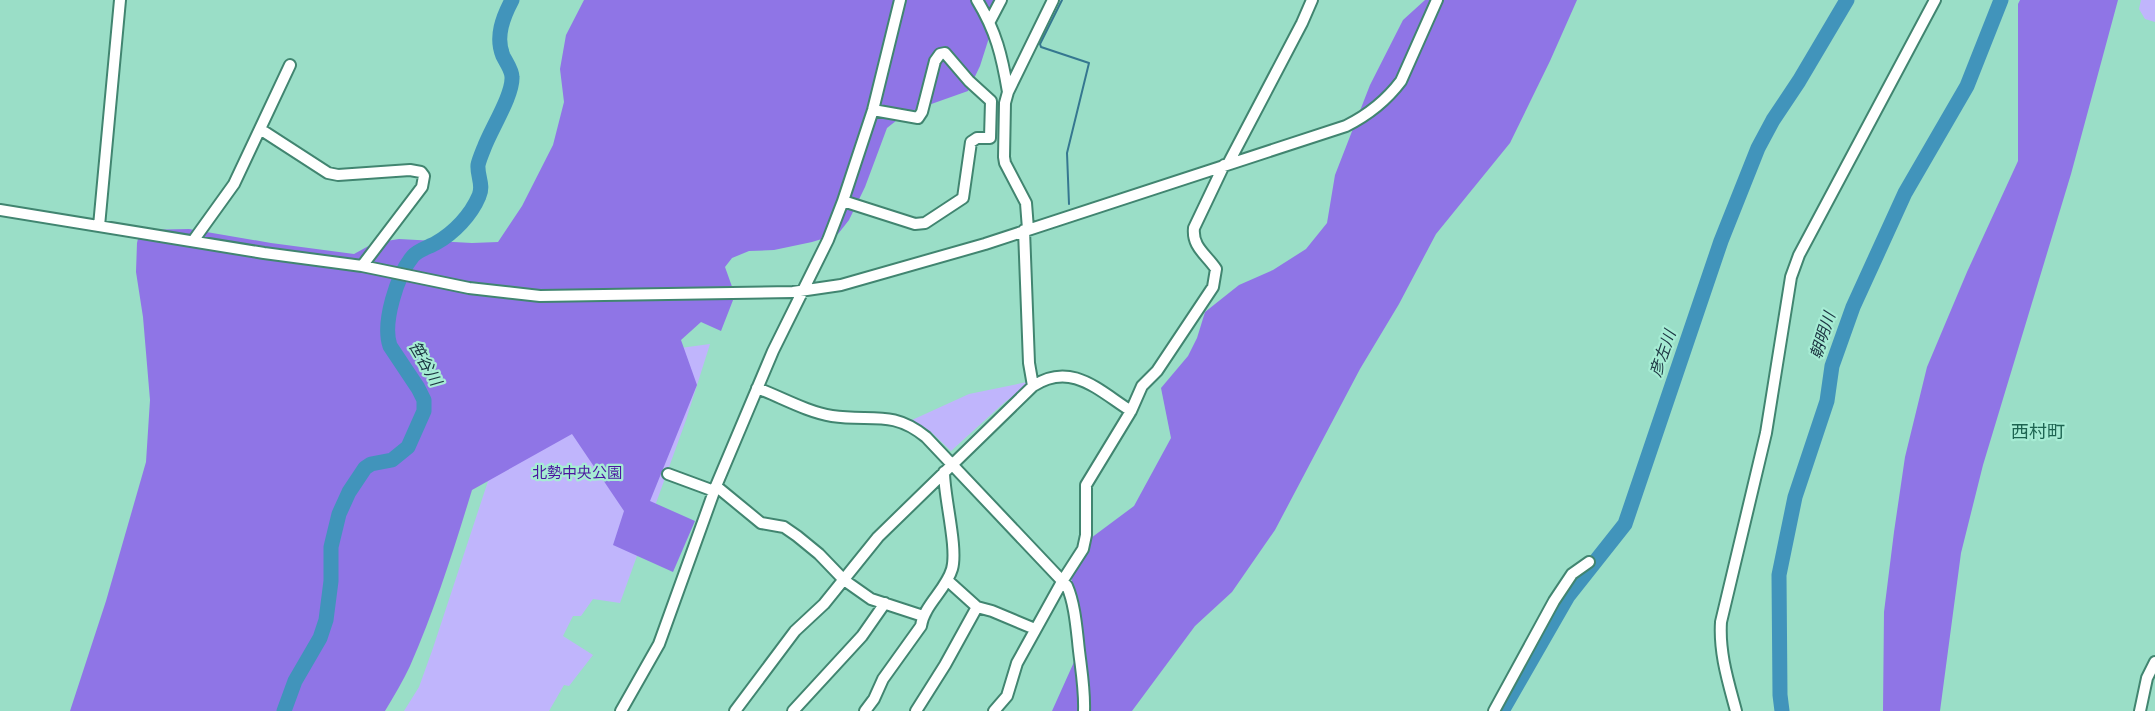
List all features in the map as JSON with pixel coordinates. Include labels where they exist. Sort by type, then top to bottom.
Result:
[{"type":"street","points":[[99,226],[120,0]]},
{"type":"street","points":[[621,711],[658,644],[715,489],[843,201],[873,110],[900,0]]},
{"type":"street","points":[[977,0],[990,21],[1002,54],[1008,92]]},
{"type":"street","points":[[990,21],[1001,0]]},
{"type":"street","points":[[1033,386],[1029,363],[1026,203],[1005,163],[1005,103],[1008,92],[1053,0]]},
{"type":"street","points":[[994,711],[1007,696],[1017,663],[1083,549],[1086,535],[1086,485],[1131,411],[1142,386],[1157,371],[1213,287],[1216,269],[1196,245],[1193,237],[1194,228],[1312,0]]},
{"type":"street","points":[[0,210],[387,270],[469,288],[540,296],[793,292],[841,285],[985,244],[1346,126],[1369,114],[1393,92],[1401,81],[1437,0]]},
{"type":"street","points":[[1736,711],[1723,663],[1720,641],[1721,622],[1772,409],[1791,277],[1799,255],[1935,0]]},
{"type":"street","points":[[843,201],[915,224],[925,223],[963,198],[971,142],[977,138],[990,138],[991,101],[969,81],[945,53],[940,54],[935,61],[921,116],[914,118],[873,110]]},
{"type":"street","points":[[193,241],[234,184],[290,65]]},
{"type":"street","points":[[260,129],[328,173],[338,175],[410,170],[421,172],[424,176],[423,187],[362,266]]},
{"type":"street","points":[[735,711],[795,631],[824,604],[878,537],[1033,386],[1045,378],[1076,377],[1131,411]]},
{"type":"street","points":[[758,388],[824,414],[841,417],[886,418],[903,423],[926,437],[1052,572],[1063,580],[1071,593],[1084,690],[1084,711]]},
{"type":"street","points":[[865,711],[874,699],[883,679],[921,626],[923,616],[947,580],[952,568],[944,472]]},
{"type":"street","points":[[668,474],[715,489],[761,523],[784,527],[819,554],[844,580],[871,599],[923,616]]},
{"type":"street","points":[[1494,711],[1554,602],[1572,574],[1589,562]]},
{"type":"street","points":[[947,580],[977,608],[992,611],[1035,629]]},
{"type":"street","points":[[793,711],[862,636],[885,603]]},
{"type":"street","points":[[916,711],[977,608]]},
{"type":"street","points":[[2140,711],[2147,678],[2155,662]]},
{"type":"green space","points":[[2141,0],[2155,0],[2155,22],[2145,19],[2139,9]]},
{"type":"green space","name":"北勢中央公園","points":[[710,344],[686,420],[620,603],[593,599],[581,616],[573,616],[563,636],[593,655],[569,686],[564,685],[549,711],[404,711],[419,687],[492,469],[673,349]]},
{"type":"green space","points":[[1032,381],[951,451],[931,432],[912,420],[969,394]]},
{"type":"shaded area","points":[[584,0],[1001,0],[980,66],[968,91],[906,113],[887,128],[865,187],[849,220],[838,234],[774,250],[749,251],[732,258],[725,267],[735,295],[721,331],[701,322],[681,340],[697,385],[650,501],[695,521],[673,572],[613,545],[624,511],[572,434],[472,490],[428,623],[407,672],[385,711],[70,711],[106,601],[146,462],[150,400],[143,317],[136,272],[140,230],[189,229],[354,254],[374,243],[399,239],[498,242],[522,206],[553,145],[564,102],[560,69],[566,35]]},
{"type":"shaded area","points":[[1425,0],[1577,0],[1510,143],[1436,234],[1399,304],[1360,369],[1275,530],[1232,592],[1195,626],[1132,711],[1052,711],[1074,662],[1075,642],[1068,613],[1072,577],[1091,538],[1134,506],[1171,438],[1161,388],[1188,356],[1197,338],[1205,312],[1239,285],[1273,270],[1306,249],[1327,223],[1335,175],[1370,85],[1403,20]]},
{"type":"shaded area","points":[[2020,0],[2118,0],[2071,174],[1983,465],[1961,553],[1940,711],[1883,711],[1884,612],[1894,532],[1905,457],[1927,367],[2018,161],[2018,4]]},
{"type":"waterway","name":"笹谷川","points":[[284,711],[295,681],[320,638],[326,620],[331,581],[331,547],[339,514],[349,492],[365,468],[371,464],[392,460],[408,447],[424,411],[424,400],[418,388],[390,346],[388,325],[392,300],[407,264],[413,256],[443,239],[455,229],[467,217],[479,196],[481,188],[478,163],[511,84],[511,72],[503,56],[500,34],[503,20],[512,0]]},
{"type":"waterway","points":[[1062,0],[1040,44],[1041,47],[1089,63],[1067,153],[1069,204]]},
{"type":"waterway","name":"彦左川","points":[[1502,711],[1568,596],[1625,524],[1721,241],[1758,148],[1847,0]]},
{"type":"waterway","name":"朝明川","points":[[1782,711],[1779,575],[1795,497],[1827,401],[1832,366],[1853,307],[1905,193],[1967,86],[2001,0]]},
{"type":"waterway","points":[[982,428],[1012,399]]},
{"type":"district","name":"西村町","points":[[2038,433]]}]
